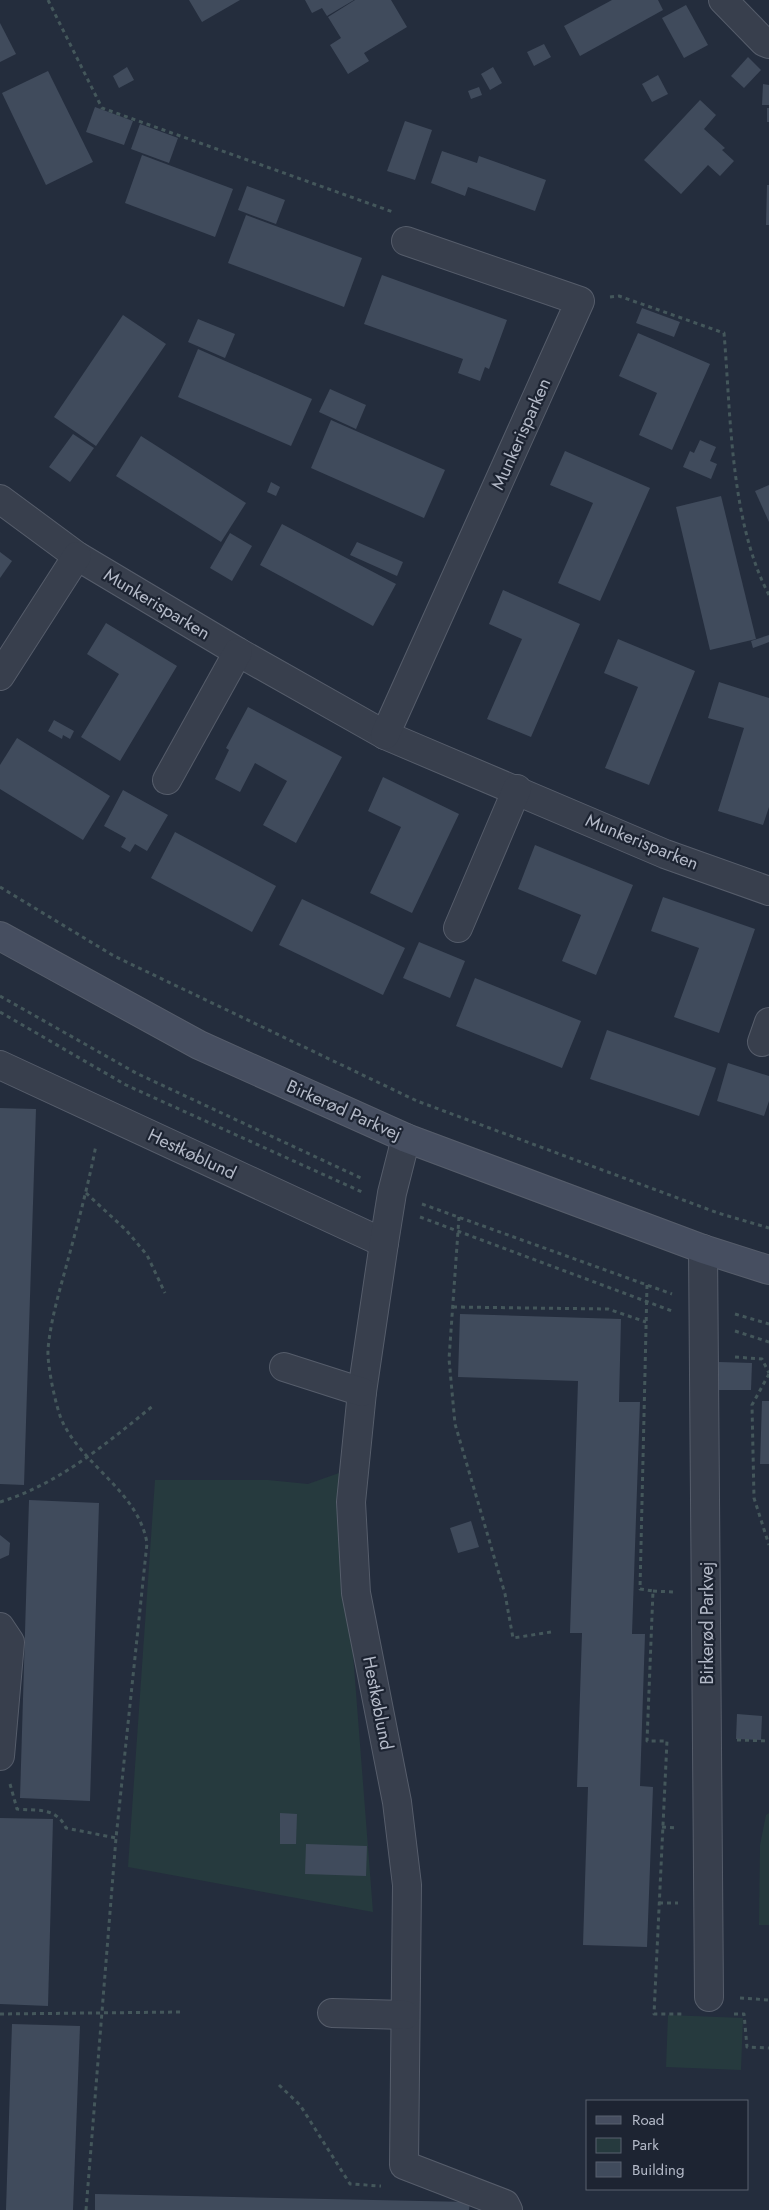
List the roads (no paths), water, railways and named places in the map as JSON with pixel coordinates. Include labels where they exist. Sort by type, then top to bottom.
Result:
[{"type":"street","points":[[723,0],[764,42],[769,44]]},
{"type":"street","name":"Munkerisparken","points":[[385,735],[580,301],[406,241]]},
{"type":"street","name":"Munkerisparken","points":[[0,499],[77,556],[238,652],[385,735],[517,789],[665,854],[769,891]]},
{"type":"street","points":[[0,676],[77,556]]},
{"type":"street","points":[[167,780],[238,652]]},
{"type":"street","points":[[458,928],[517,789]]},
{"type":"street","name":"Birkerød Parkvej","points":[[0,936],[199,1045],[406,1138],[703,1249],[769,1270]]},
{"type":"street","name":"Hestkøblund","points":[[0,1065],[384,1242]]},
{"type":"street","name":"Hestkøblund","points":[[406,1138],[392,1193],[384,1242],[362,1392],[351,1502],[356,1593],[399,1811],[407,1885],[404,2165],[506,2204],[508,2210]]},
{"type":"street","name":"Birkerød Parkvej","points":[[703,1249],[708,2008]]},
{"type":"street","points":[[284,1367],[362,1392]]},
{"type":"street","points":[[0,1627],[10,1642],[1,1756]]},
{"type":"street","points":[[332,2013],[405,2015]]}]
